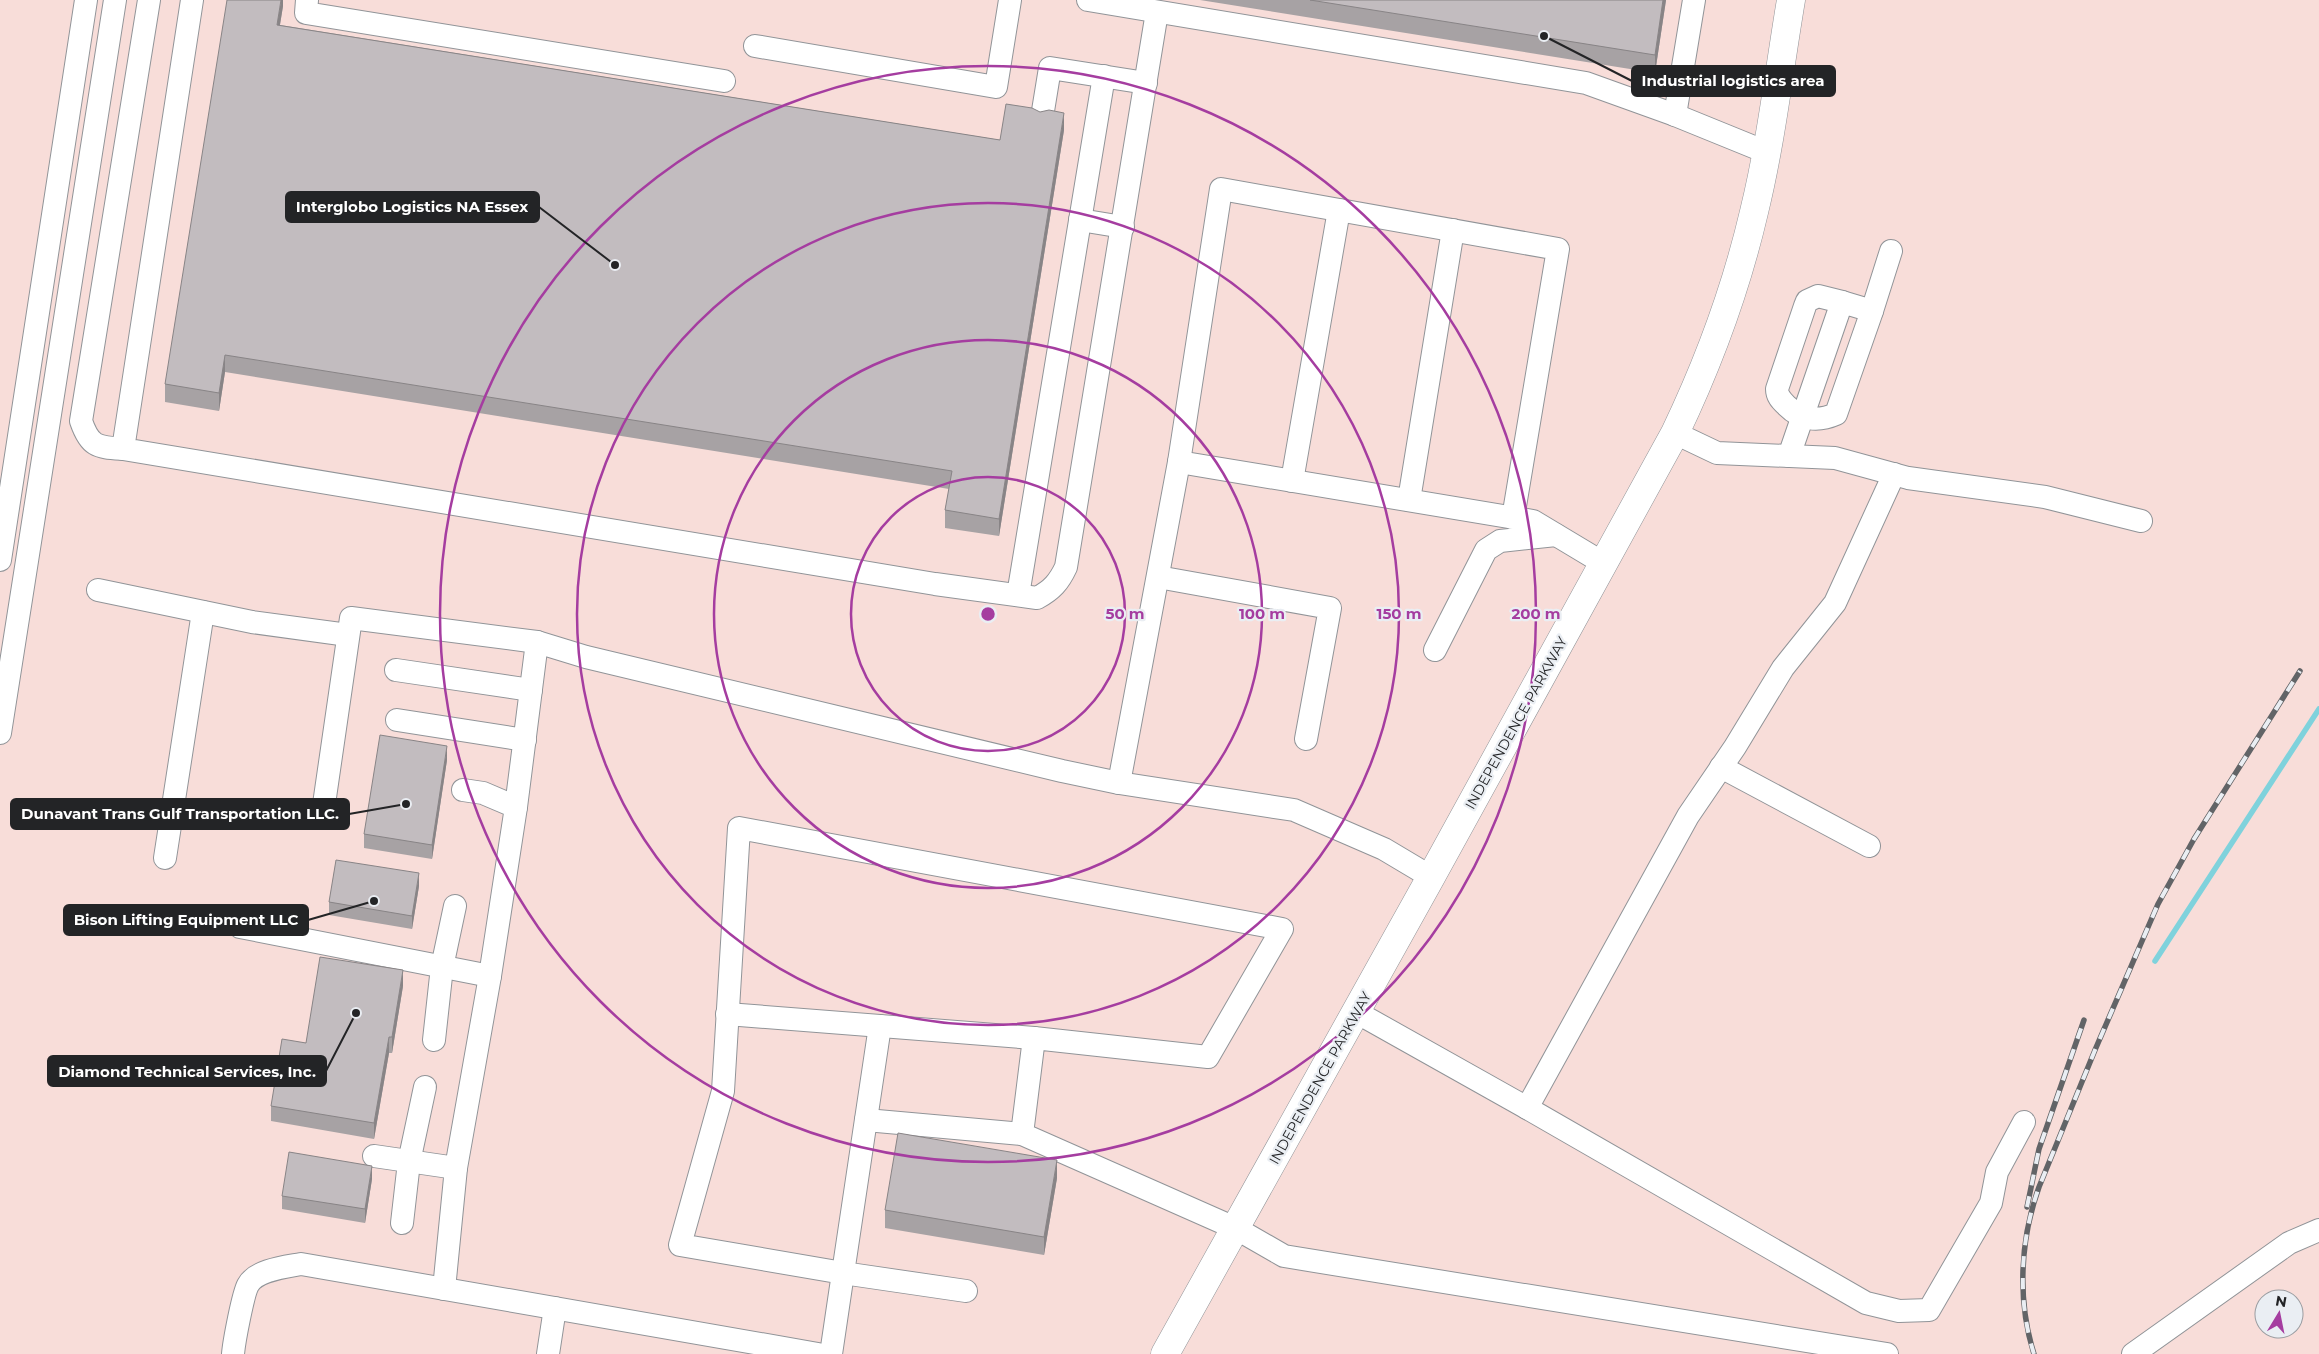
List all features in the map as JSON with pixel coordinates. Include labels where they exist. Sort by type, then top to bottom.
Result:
[{"type":"main road","name":"INDEPENDENCE PARKWAY","points":[[1166,1354],[1432,877],[1675,433],[1706,364],[1734,285],[1754,212],[1766,152],[1791,0]]},
{"type":"lane","points":[[0,560],[86,0]]},
{"type":"lane","points":[[0,733],[115,0]]},
{"type":"lane","points":[[149,0],[81,422],[88,439],[102,447],[123,448],[935,584],[1036,598],[1048,592],[1058,582],[1066,567],[1158,12]]},
{"type":"lane","points":[[123,448],[192,0]]},
{"type":"lane","points":[[308,0],[306,13],[724,81]]},
{"type":"lane","points":[[755,46],[996,87],[1010,0]]},
{"type":"lane","points":[[1088,0],[1586,83],[1675,115],[1766,152]]},
{"type":"lane","points":[[1675,115],[1694,0]]},
{"type":"lane","points":[[1042,117],[1050,68],[1146,83]]},
{"type":"lane","points":[[1018,595],[1104,76]]},
{"type":"lane","points":[[1119,782],[1179,462],[1221,189],[1558,249],[1513,518]]},
{"type":"lane","points":[[1292,481],[1339,210]]},
{"type":"lane","points":[[1080,220],[1123,227]]},
{"type":"lane","points":[[1408,500],[1453,230]]},
{"type":"lane","points":[[1872,311],[1839,310],[1818,296],[1807,300],[1777,389],[1781,400],[1802,418],[1821,418],[1836,414],[1872,311],[1891,252]]},
{"type":"lane","points":[[1789,456],[1839,310]]},
{"type":"lane","points":[[1675,433],[1717,453],[1835,458],[1908,478],[2044,497],[2141,521]]},
{"type":"lane","points":[[1179,462],[1533,521],[1604,563]]},
{"type":"lane","points":[[1527,1108],[1688,816],[1722,767],[1783,668],[1835,603],[1894,474]]},
{"type":"lane","points":[[1435,650],[1486,550],[1500,541],[1556,535]]},
{"type":"lane","points":[[1158,577],[1330,608],[1306,739]]},
{"type":"lane","points":[[98,590],[252,622],[348,635]]},
{"type":"lane","points":[[165,858],[203,612]]},
{"type":"lane","points":[[323,811],[351,618],[537,642],[605,661],[1062,771],[1294,810],[1384,849],[1432,877]]},
{"type":"lane","points":[[444,1289],[456,1168],[490,976],[516,807],[537,642]]},
{"type":"lane","points":[[396,670],[531,690]]},
{"type":"lane","points":[[397,720],[525,740]]},
{"type":"lane","points":[[1722,767],[1868,846]]},
{"type":"lane","points":[[463,790],[483,793],[516,807]]},
{"type":"lane","points":[[728,1014],[1034,1038],[1208,1057],[1282,929],[739,828],[723,1091],[680,1245],[843,1273],[966,1291]]},
{"type":"lane","points":[[434,1040],[442,967],[455,906]]},
{"type":"lane","points":[[240,928],[490,976]]},
{"type":"lane","points":[[1356,1012],[1527,1108],[1866,1304],[1899,1311],[1929,1310],[1991,1203],[1996,1172],[2024,1122]]},
{"type":"lane","points":[[831,1354],[880,1026]]},
{"type":"lane","points":[[1022,1134],[1034,1038]]},
{"type":"lane","points":[[402,1223],[409,1162],[425,1087]]},
{"type":"lane","points":[[866,1120],[1022,1134],[1236,1228],[1272,1251],[1284,1256],[1887,1354]]},
{"type":"lane","points":[[374,1156],[456,1168]]},
{"type":"lane","points":[[2133,1354],[2289,1243],[2319,1230]]},
{"type":"lane","points":[[232,1354],[248,1284],[259,1276],[276,1269],[301,1264],[818,1354]]},
{"type":"lane","points":[[548,1354],[555,1308]]},
{"type":"shaded area","points":[[0,0],[2319,0],[2319,1354],[0,1354]]},
{"type":"building","points":[[227,0],[281,0],[277,25],[1000,140],[1006,104],[1032,108],[1040,112],[1049,110],[1064,113],[999,519],[945,510],[952,471],[225,355],[219,393],[165,384]]},
{"type":"building","points":[[1310,0],[1663,0],[1655,55]]},
{"type":"building","points":[[380,735],[447,746],[432,845],[364,834]]},
{"type":"building","points":[[336,860],[419,873],[412,916],[329,902]]},
{"type":"building","points":[[320,957],[403,970],[392,1037],[389,1037],[374,1123],[271,1106],[282,1039],[306,1043]]},
{"type":"building","points":[[898,1133],[1057,1160],[1044,1237],[885,1210]]},
{"type":"building","points":[[289,1152],[372,1166],[365,1209],[282,1196]]},
{"type":"waterway","points":[[2155,961],[2319,709]]},
{"type":"railway","points":[[2034,1354],[2025,1313],[2023,1270],[2028,1228],[2039,1187],[2158,904],[2194,839],[2300,671]]},
{"type":"railway","points":[[2027,1207],[2039,1149],[2084,1020]]},
{"type":"place","name":"Industrial logistics area","points":[[1544,36]]},
{"type":"place","name":"Interglobo Logistics NA Essex","points":[[615,265]]},
{"type":"place","name":"Dunavant Trans Gulf Transportation LLC.","points":[[406,804]]},
{"type":"place","name":"Bison Lifting Equipment LLC","points":[[374,901]]},
{"type":"place","name":"Diamond Technical Services, Inc.","points":[[356,1013]]}]
